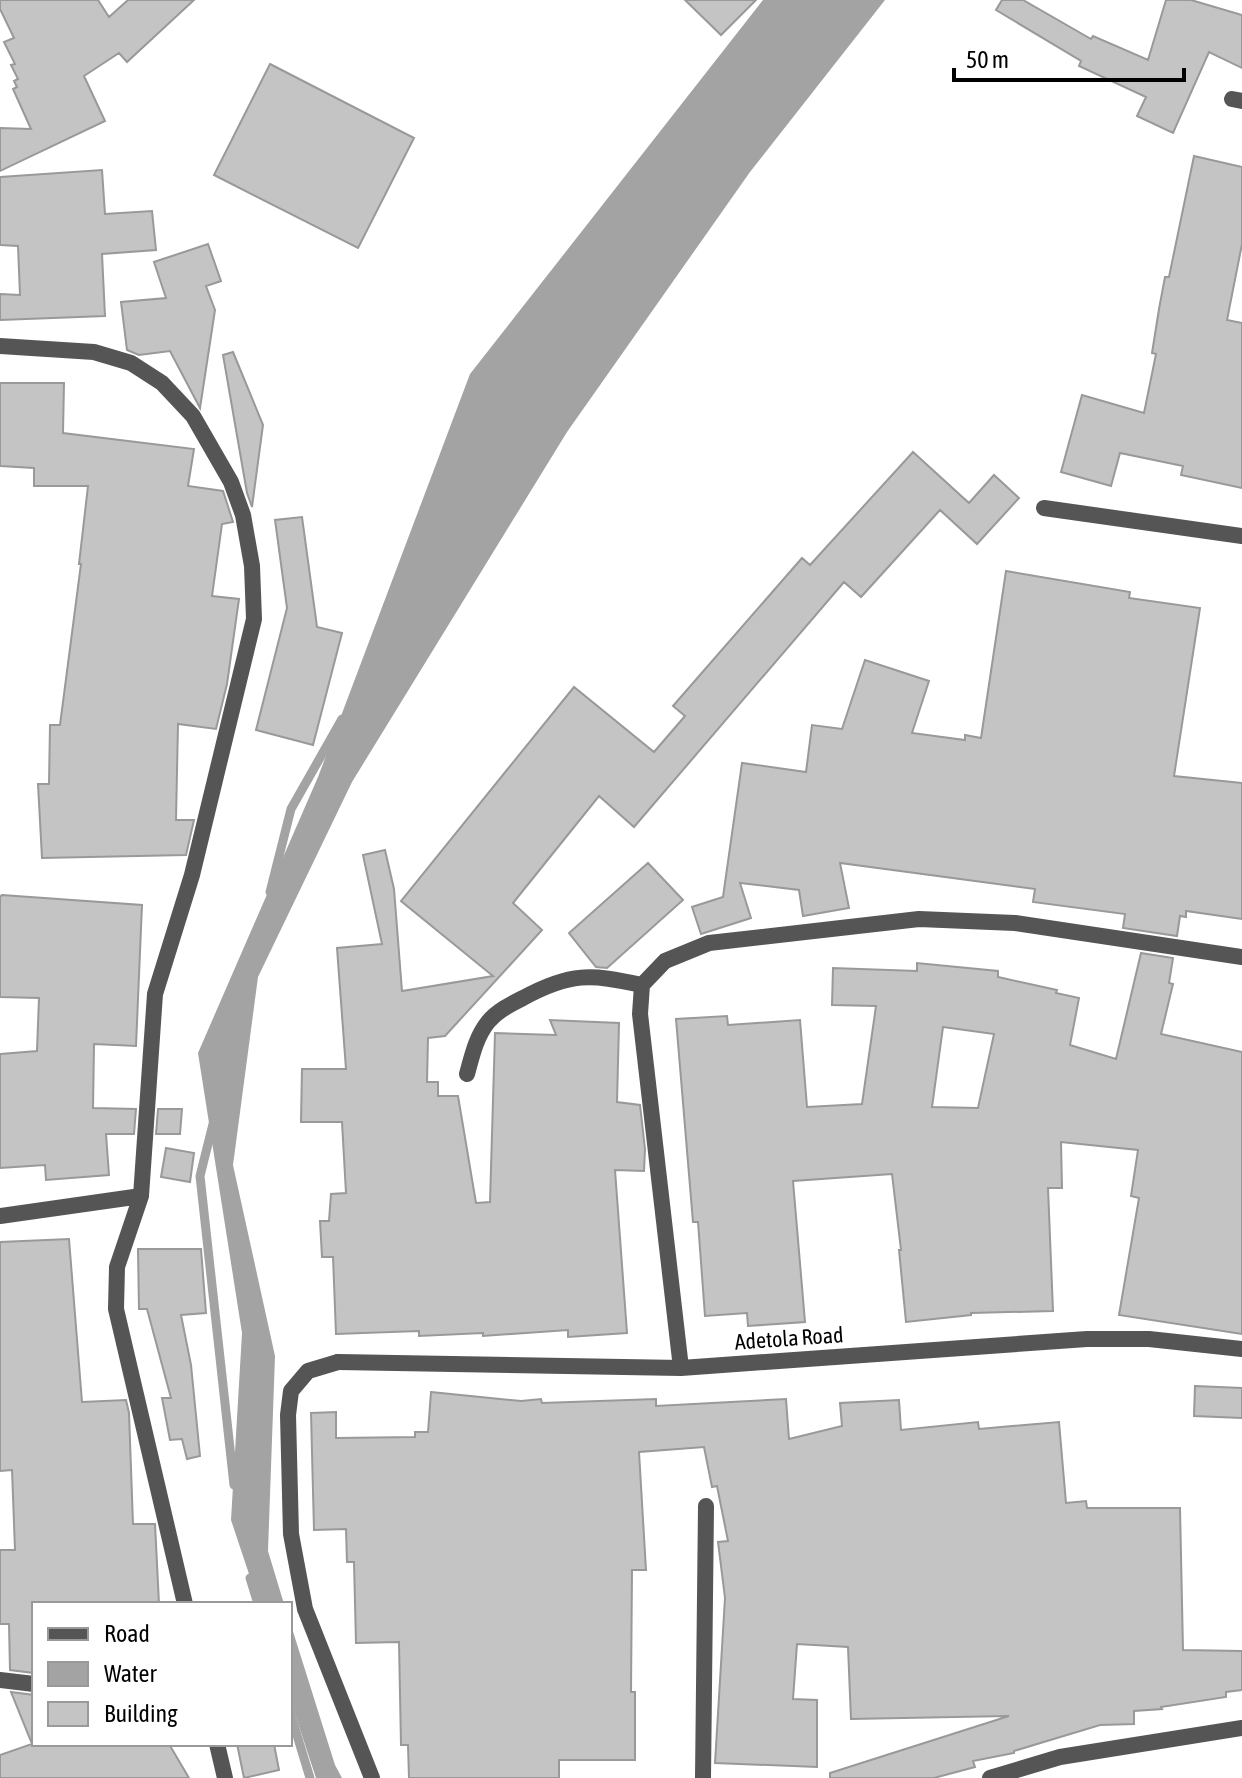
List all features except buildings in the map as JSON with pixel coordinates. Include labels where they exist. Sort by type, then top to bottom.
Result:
[{"type":"street","points":[[0,346],[94,352],[131,363],[162,383],[193,416],[231,482],[243,515],[252,566],[254,619],[192,875],[155,994],[141,1196],[117,1267],[116,1309],[185,1602]]},
{"type":"street","points":[[1044,508],[1242,536]]},
{"type":"street","points":[[681,1368],[640,1014],[642,985],[665,961],[709,943],[919,919],[1015,923],[1242,957]]},
{"type":"street","points":[[467,1074],[477,1041],[488,1022],[503,1009],[548,984],[575,976],[606,977],[642,985]]},
{"type":"street","points":[[0,1216],[141,1196]]},
{"type":"street","name":"Adetola Road","points":[[372,1778],[305,1609],[291,1534],[288,1415],[291,1391],[308,1371],[338,1362],[681,1368],[1087,1339],[1149,1339],[1242,1349]]},
{"type":"street","points":[[703,1778],[706,1506]]},
{"type":"street","points":[[0,1680],[32,1684]]},
{"type":"street","points":[[990,1778],[1060,1757],[1242,1728]]},
{"type":"street","points":[[217,1746],[225,1778]]},
{"type":"water","points":[[763,0],[885,0],[750,172],[567,432],[352,782],[258,977],[233,1165],[275,1356],[268,1551],[283,1602],[258,1602],[231,1520],[242,1333],[198,1053],[318,777],[470,374]]},
{"type":"water","points":[[292,1628],[335,1765],[342,1778],[316,1778],[292,1705]]},
{"type":"waterway","points":[[270,892],[291,809],[342,719]]},
{"type":"waterway","points":[[213,1124],[200,1176],[234,1485]]},
{"type":"waterway","points":[[250,1578],[257,1602]]},
{"type":"waterway","points":[[292,1719],[310,1778]]}]
